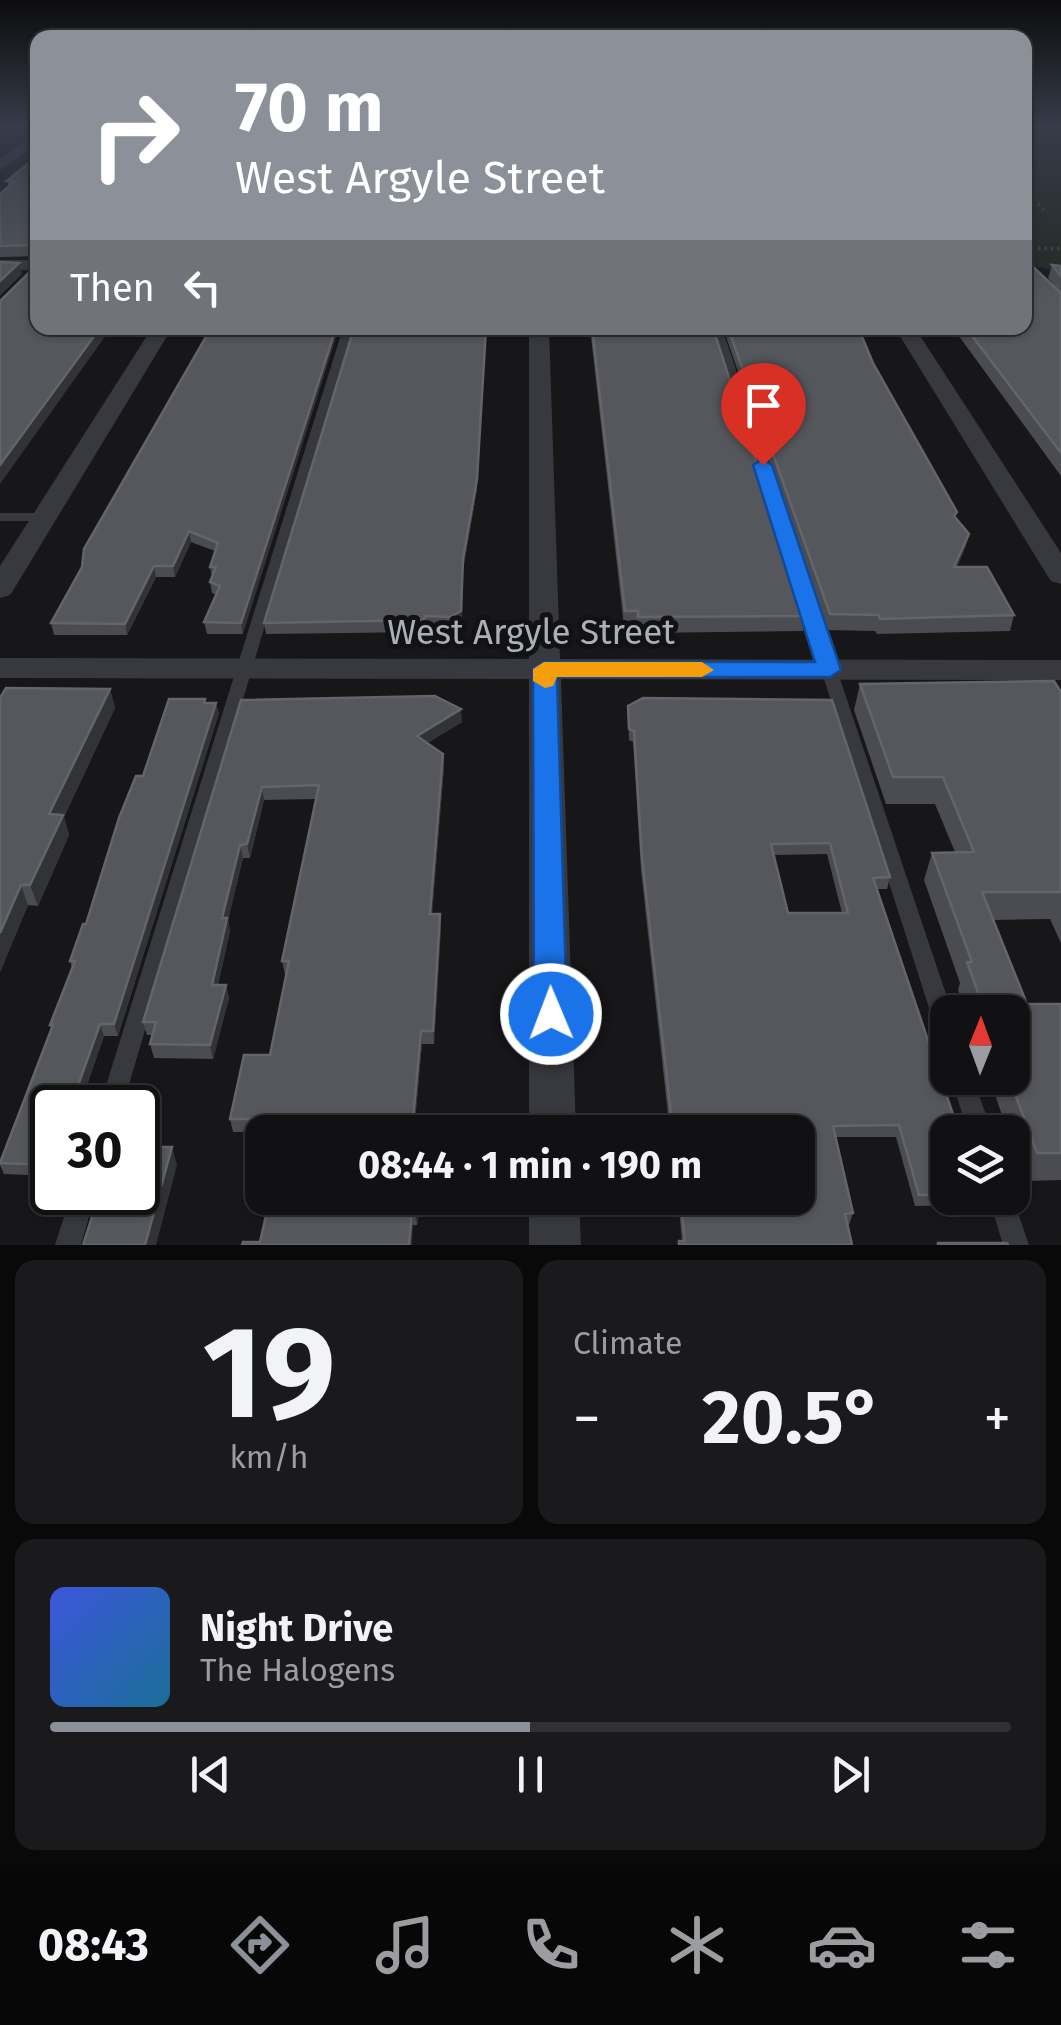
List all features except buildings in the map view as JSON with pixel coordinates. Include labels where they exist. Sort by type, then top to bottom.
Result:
[{"type":"street","points":[[0,264],[30,268]]},
{"type":"street","points":[[0,589],[158,335]]},
{"type":"street","points":[[539,335],[553,1115]]},
{"type":"street","points":[[910,335],[1061,575]]},
{"type":"street","name":"West Argyle Street","points":[[0,668],[1061,670]]},
{"type":"street","points":[[554,1215],[555,1245]]},
{"type":"lane","points":[[117,1085],[346,335]]},
{"type":"lane","points":[[720,335],[935,995]]},
{"type":"lane","points":[[0,517],[45,517]]},
{"type":"lane","points":[[68,1245],[77,1215]]},
{"type":"lane","points":[[1006,1215],[1016,1245]]},
{"type":"path","points":[[1032,204],[1044,210]]},
{"type":"path","points":[[1032,248],[1061,249]]},
{"type":"shaded area","points":[[1032,184],[1061,184],[1061,276],[1053,270],[1032,266]]},
{"type":"slow traffic","points":[[545,681],[544,669],[702,670]]},
{"type":"route","points":[[551,1014],[544,669],[830,670],[763,465]]}]
